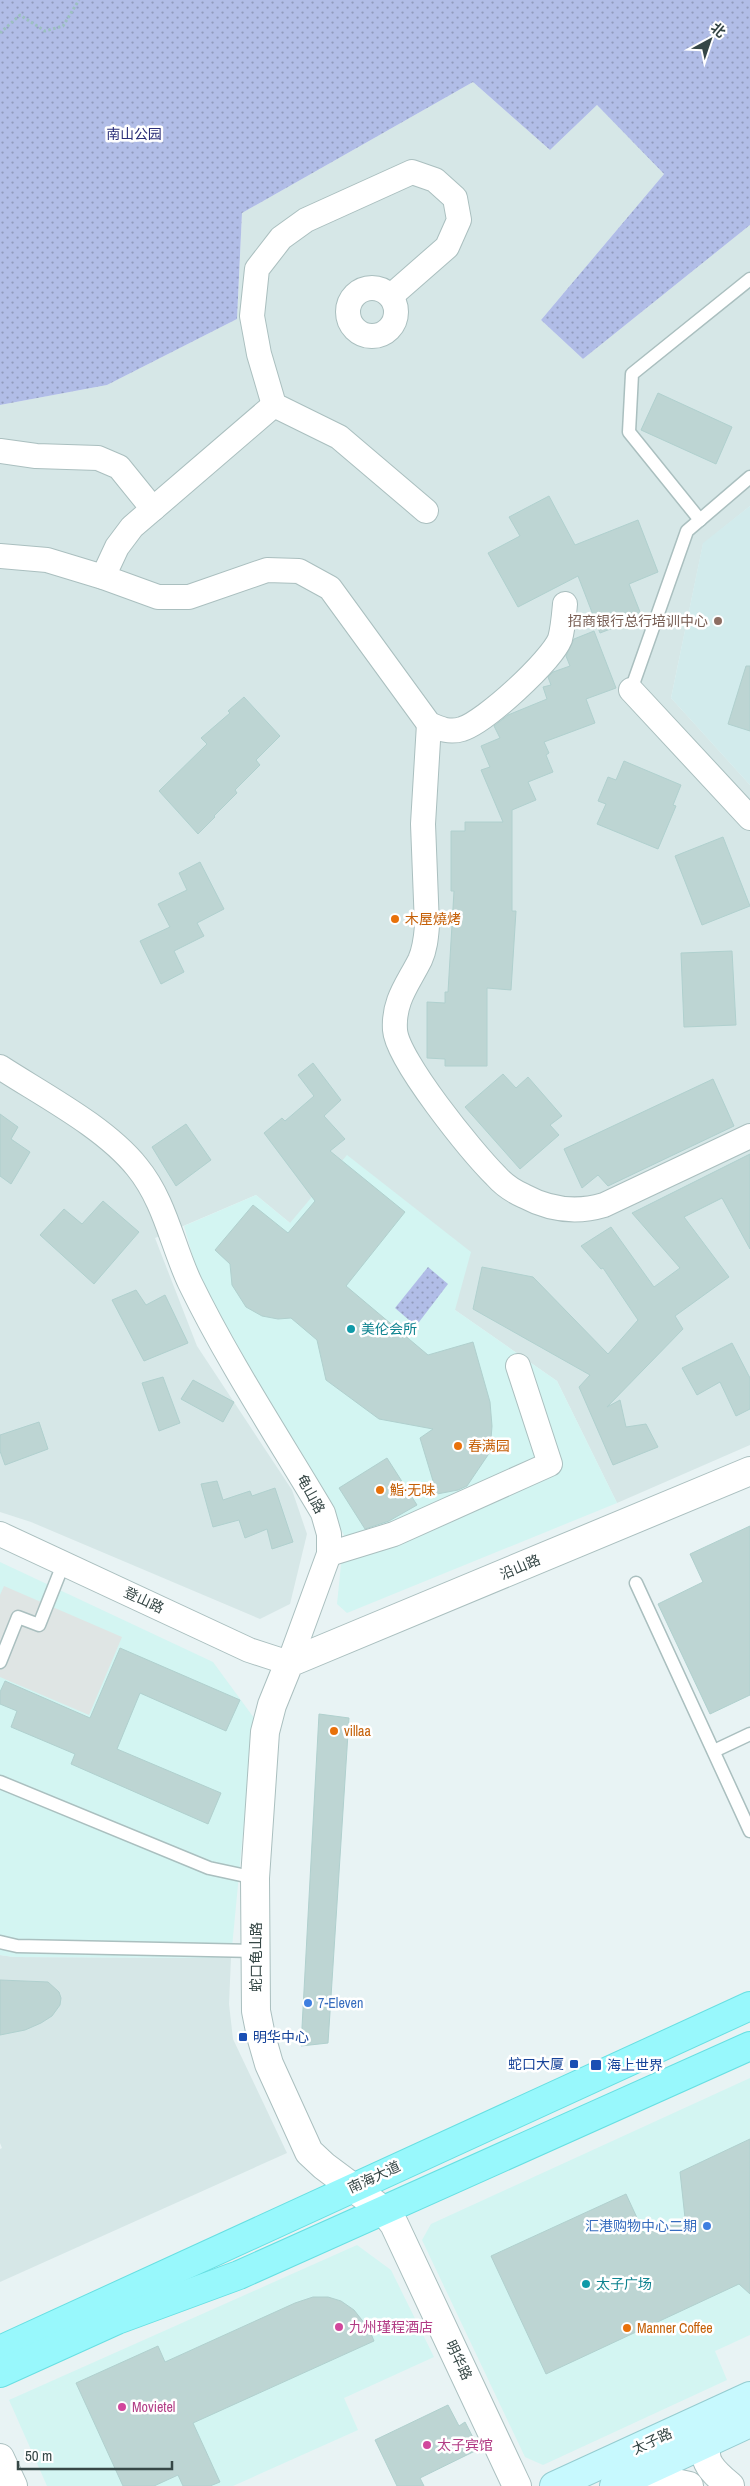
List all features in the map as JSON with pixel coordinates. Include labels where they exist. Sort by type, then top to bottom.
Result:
[{"type":"main road","name":"南海大道","points":[[0,2350],[750,2006]]},
{"type":"main road","points":[[0,2373],[117,2320],[239,2275],[750,2046]]},
{"type":"main road","name":"太子路","points":[[554,2486],[750,2396]]},
{"type":"main road","name":"太子路","points":[[623,2482],[750,2423]]},
{"type":"street","points":[[391,296],[447,247],[459,220],[455,198],[436,180],[412,172],[306,220],[281,238],[257,269],[252,316],[259,354],[274,405],[339,437],[426,511]]},
{"type":"street","points":[[103,577],[117,547],[132,527],[274,405]]},
{"type":"street","points":[[0,451],[36,456],[98,458],[119,467],[153,509]]},
{"type":"street","points":[[0,556],[47,560],[103,577],[158,597],[189,597],[268,570],[299,571],[330,588],[429,724],[442,730],[460,730],[476,724],[546,661],[560,638],[566,604]]},
{"type":"street","points":[[631,690],[750,818]]},
{"type":"street","points":[[429,724],[422,824],[427,926],[426,943],[421,959],[399,998],[394,1013],[395,1033],[402,1050],[422,1085],[497,1178],[523,1196],[558,1208],[588,1210],[604,1205],[750,1136]]},
{"type":"street","name":"龟山路","points":[[0,1067],[108,1138],[138,1167],[158,1200],[189,1282],[220,1340],[323,1513],[329,1534],[329,1554],[289,1663]]},
{"type":"street","points":[[329,1554],[394,1534],[550,1464],[518,1366]]},
{"type":"street","name":"沿山路","points":[[289,1663],[750,1471]]},
{"type":"street","name":"登山路","points":[[0,1534],[64,1562],[249,1650],[289,1663]]},
{"type":"street","name":"蛇口龟山路","points":[[289,1663],[272,1705],[265,1732],[255,1878],[256,2011],[269,2064],[309,2152],[352,2188],[383,2210]]},
{"type":"street","name":"明华路","points":[[383,2210],[403,2240],[517,2486]]},
{"type":"street","points":[[709,2442],[705,2450],[706,2459],[715,2472],[730,2486]]},
{"type":"street","points":[[0,2458],[14,2486]]},
{"type":"street","points":[[623,2482],[657,2479],[688,2486]]},
{"type":"lane","points":[[700,520],[667,482],[629,432],[632,374],[750,279]]},
{"type":"lane","points":[[631,690],[687,532],[750,476]]},
{"type":"lane","points":[[0,1662],[18,1617],[39,1625],[64,1562]]},
{"type":"lane","points":[[636,1583],[750,1831]]},
{"type":"lane","points":[[714,1751],[750,1734]]},
{"type":"lane","points":[[0,1782],[209,1868],[255,1878]]},
{"type":"lane","points":[[0,1942],[17,1946],[256,1950]]},
{"type":"path","points":[[0,33],[20,15],[45,31],[63,26],[79,0]]},
{"type":"shaded area","points":[[473,82],[550,150],[597,105],[664,174],[541,320],[583,359],[750,225],[750,506],[703,544],[671,698],[750,785],[750,1445],[617,1503],[557,1381],[455,1310],[290,1223],[256,1195],[155,1238],[197,1346],[292,1490],[307,1534],[290,1604],[260,1619],[31,1522],[0,1512],[0,405],[107,385],[237,319],[242,213]]},
{"type":"shaded area","name":"招商银行总行培训中心","points":[[750,506],[750,785],[671,698],[703,543]]},
{"type":"shaded area","points":[[347,1155],[471,1252],[455,1310],[557,1381],[617,1503],[347,1613],[337,1604],[344,1535],[221,1319],[196,1268],[184,1226],[256,1195],[290,1223]]},
{"type":"shaded area","points":[[0,1562],[213,1662],[254,1718],[231,1958],[14,1957],[0,1955]]},
{"type":"shaded area","points":[[4,1586],[122,1637],[89,1715],[0,1677],[0,1595]]},
{"type":"shaded area","points":[[0,1955],[14,1957],[231,1958],[229,2004],[233,2039],[287,2153],[0,2282],[0,2149],[2,2148],[0,2143]]},
{"type":"shaded area","points":[[750,2078],[750,2335],[715,2351],[727,2380],[543,2465],[525,2457],[422,2240],[431,2224]]},
{"type":"shaded area","points":[[357,2245],[391,2270],[434,2357],[344,2398],[358,2430],[233,2486],[47,2486],[9,2400]]},
{"type":"green space","name":"南山公园","points":[[0,0],[750,0],[750,225],[583,359],[541,320],[664,174],[597,105],[550,150],[473,82],[242,213],[237,319],[107,385],[0,405]]},
{"type":"green space","points":[[428,1267],[448,1284],[416,1326],[395,1308]]},
{"type":"building","points":[[658,393],[732,427],[716,464],[641,430]]},
{"type":"building","points":[[549,496],[575,545],[638,520],[658,572],[629,584],[642,617],[600,633],[578,576],[518,607],[488,553],[520,536],[509,517]]},
{"type":"building","points":[[594,631],[616,688],[586,699],[595,723],[544,742],[549,753],[546,755],[553,772],[528,782],[536,800],[512,810],[512,911],[516,911],[511,990],[487,988],[487,1066],[445,1066],[445,1059],[427,1058],[427,1002],[445,1003],[445,992],[448,992],[454,891],[451,891],[451,831],[465,831],[465,822],[503,822],[481,770],[490,767],[481,746],[500,738],[494,726],[508,715],[547,699],[543,687],[551,685],[548,677],[553,672],[570,666],[566,656],[574,639]]},
{"type":"building","points":[[746,666],[750,666],[750,731],[728,724]]},
{"type":"building","points":[[244,697],[280,736],[256,760],[260,765],[235,790],[237,793],[198,834],[159,791],[207,744],[201,738],[230,713],[228,711]]},
{"type":"building","points":[[624,761],[681,785],[673,805],[676,806],[658,849],[597,824],[606,804],[598,801],[608,777],[616,780]]},
{"type":"building","points":[[723,837],[750,906],[702,925],[675,856]]},
{"type":"building","points":[[200,862],[224,909],[197,923],[204,936],[174,951],[184,972],[161,984],[140,941],[170,927],[158,904],[187,890],[179,873]]},
{"type":"building","points":[[732,951],[736,1025],[684,1027],[681,953]]},
{"type":"building","name":"美伦会所","points":[[313,1063],[341,1100],[324,1116],[345,1139],[330,1151],[405,1212],[346,1286],[428,1355],[473,1342],[490,1402],[492,1426],[490,1452],[467,1486],[458,1490],[437,1494],[420,1438],[433,1429],[379,1419],[326,1380],[317,1340],[291,1318],[278,1319],[262,1316],[246,1307],[232,1285],[230,1264],[215,1250],[253,1205],[288,1233],[315,1201],[264,1133],[282,1118],[285,1121],[314,1096],[298,1075]]},
{"type":"building","points":[[503,1074],[516,1088],[528,1077],[562,1116],[550,1125],[559,1135],[520,1169],[465,1107]]},
{"type":"building","points":[[713,1079],[734,1126],[608,1186],[598,1175],[582,1188],[564,1149]]},
{"type":"building","points":[[0,1114],[18,1127],[11,1139],[30,1152],[11,1184],[0,1176]]},
{"type":"building","points":[[186,1124],[211,1160],[176,1186],[152,1147]]},
{"type":"building","points":[[750,1154],[750,1249],[722,1198],[684,1217],[729,1277],[675,1316],[683,1329],[607,1407],[620,1400],[626,1427],[646,1424],[658,1447],[613,1465],[579,1387],[590,1375],[473,1309],[482,1267],[533,1277],[608,1354],[638,1320],[603,1268],[601,1269],[581,1246],[611,1227],[654,1287],[680,1268],[632,1213]]},
{"type":"building","points":[[103,1201],[139,1232],[94,1284],[40,1235],[64,1209],[82,1224]]},
{"type":"building","points":[[136,1290],[146,1305],[165,1295],[188,1343],[144,1361],[112,1300]]},
{"type":"building","points":[[732,1343],[750,1378],[750,1409],[736,1416],[720,1382],[697,1395],[682,1368]]},
{"type":"building","points":[[163,1377],[180,1423],[159,1431],[142,1383]]},
{"type":"building","points":[[193,1380],[234,1402],[223,1422],[181,1399]]},
{"type":"building","points":[[39,1422],[48,1449],[5,1465],[0,1451],[0,1435]]},
{"type":"building","points":[[387,1458],[417,1505],[389,1521],[365,1529],[339,1488]]},
{"type":"building","points":[[217,1481],[223,1500],[250,1491],[252,1496],[275,1488],[293,1542],[272,1549],[267,1529],[245,1538],[239,1520],[213,1527],[201,1484]]},
{"type":"building","points":[[750,1526],[750,1695],[710,1714],[658,1604],[703,1582],[690,1554]]},
{"type":"building","points":[[120,1648],[240,1700],[226,1731],[140,1693],[117,1749],[221,1793],[208,1824],[71,1764],[75,1754],[11,1727],[17,1711],[0,1704],[0,1692],[5,1681],[90,1718]]},
{"type":"building","points":[[319,1714],[349,1718],[328,2043],[301,2046]]},
{"type":"building","points":[[0,1980],[48,1982],[59,1992],[61,1998],[60,2005],[52,2016],[41,2023],[25,2030],[0,2035]]},
{"type":"building","name":"太子广场","points":[[750,2139],[750,2294],[739,2284],[546,2374],[491,2256],[626,2194],[644,2233],[685,2218],[680,2172]]},
{"type":"building","points":[[313,2297],[328,2297],[341,2301],[354,2310],[369,2329],[374,2341],[193,2423],[220,2482],[210,2486],[183,2486],[178,2475],[154,2486],[123,2486],[76,2383],[158,2346],[165,2362],[295,2303]]},
{"type":"building","name":"太子宾馆","points":[[448,2405],[459,2426],[465,2422],[479,2449],[420,2478],[424,2486],[397,2486],[375,2440]]},
{"type":"place","name":"招商银行总行培训中心","points":[[718,621]]},
{"type":"place","name":"木屋燒烤","points":[[395,919]]},
{"type":"place","name":"美伦会所","points":[[351,1329]]},
{"type":"place","name":"春满园","points":[[458,1446]]},
{"type":"place","name":"鮨·无味","points":[[380,1490]]},
{"type":"place","name":"villaa","points":[[334,1731]]},
{"type":"place","name":"7-Eleven","points":[[308,2003]]},
{"type":"place","name":"明华中心","points":[[243,2037]]},
{"type":"place","name":"蛇口大厦","points":[[574,2064]]},
{"type":"place","name":"海上世界","points":[[596,2065]]},
{"type":"place","name":"汇港购物中心二期","points":[[707,2226]]},
{"type":"place","name":"太子广场","points":[[586,2284]]},
{"type":"place","name":"九州瑾程酒店","points":[[339,2327]]},
{"type":"place","name":"Manner Coffee","points":[[627,2328]]},
{"type":"place","name":"Movietel","points":[[122,2407]]},
{"type":"place","name":"太子宾馆","points":[[427,2445]]}]
